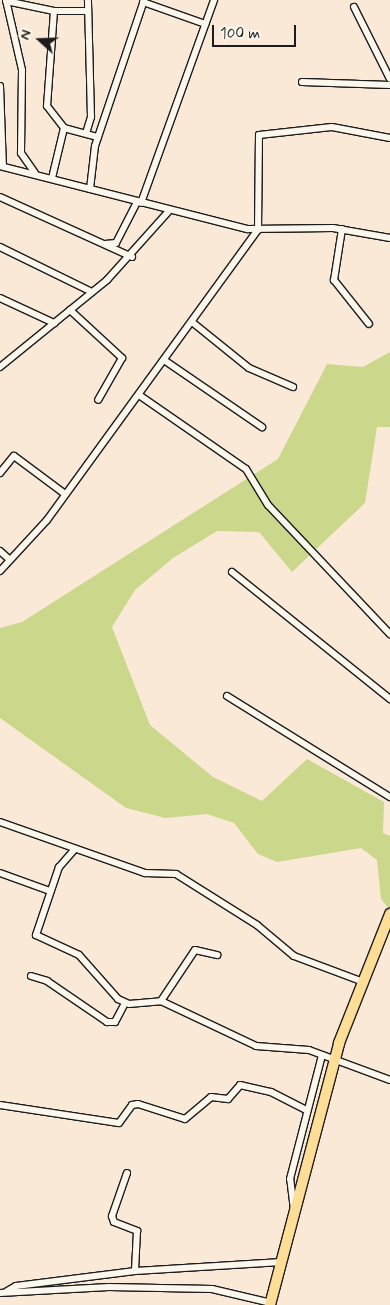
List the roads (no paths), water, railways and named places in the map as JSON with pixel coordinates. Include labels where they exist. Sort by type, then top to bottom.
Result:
[{"type":"main road","points":[[270,1304],[335,1059],[361,981],[390,914]]},
{"type":"street","points":[[87,130],[91,117],[88,0]]},
{"type":"street","points":[[104,244],[116,243],[139,202],[214,0]]},
{"type":"street","points":[[35,173],[21,153],[22,70],[6,1],[25,1],[54,11],[88,11]]},
{"type":"street","points":[[90,189],[98,137],[144,1],[205,24]]},
{"type":"street","points":[[354,7],[390,79]]},
{"type":"street","points":[[54,11],[47,106],[64,128],[87,130],[98,137]]},
{"type":"street","points":[[302,82],[390,85]]},
{"type":"street","points":[[0,86],[2,166],[35,173],[168,212],[258,230],[342,229],[390,238]]},
{"type":"street","points":[[0,571],[65,494],[258,230],[258,134],[332,127],[390,138]]},
{"type":"street","points":[[52,178],[64,128]]},
{"type":"street","points":[[0,197],[132,256]]},
{"type":"street","points":[[0,367],[92,292],[132,256],[168,212]]},
{"type":"street","points":[[342,229],[334,280],[369,324]]},
{"type":"street","points":[[0,247],[92,292]]},
{"type":"street","points":[[0,298],[54,323]]},
{"type":"street","points":[[70,310],[122,358],[98,400]]},
{"type":"street","points":[[192,322],[248,368],[294,387]]},
{"type":"street","points":[[164,360],[262,427]]},
{"type":"street","points":[[139,395],[246,469],[274,511],[390,634]]},
{"type":"street","points":[[0,473],[14,456],[65,494]]},
{"type":"street","points":[[0,551],[10,560]]},
{"type":"street","points":[[232,572],[390,699]]},
{"type":"street","points":[[228,696],[390,797]]},
{"type":"street","points":[[0,822],[74,850],[145,873],[176,874],[258,925],[294,956],[361,981]]},
{"type":"street","points":[[74,850],[59,867],[50,891],[38,938],[79,955],[106,990],[125,1004],[161,1001],[256,1046],[322,1055],[390,1080]]},
{"type":"street","points":[[0,873],[50,891]]},
{"type":"street","points":[[161,1001],[195,950],[218,955]]},
{"type":"street","points":[[31,976],[47,981],[107,1022],[115,1022],[125,1004]]},
{"type":"street","points":[[294,1214],[290,1179],[306,1110],[322,1055]]},
{"type":"street","points":[[0,1105],[119,1123],[132,1105],[138,1104],[185,1119],[211,1097],[228,1099],[240,1086],[271,1092],[306,1110]]},
{"type":"street","points":[[127,1173],[112,1219],[137,1231],[135,1271]]},
{"type":"street","points":[[7,1292],[16,1286],[135,1271],[282,1262]]},
{"type":"street","points":[[0,1293],[212,1289],[270,1304]]}]
